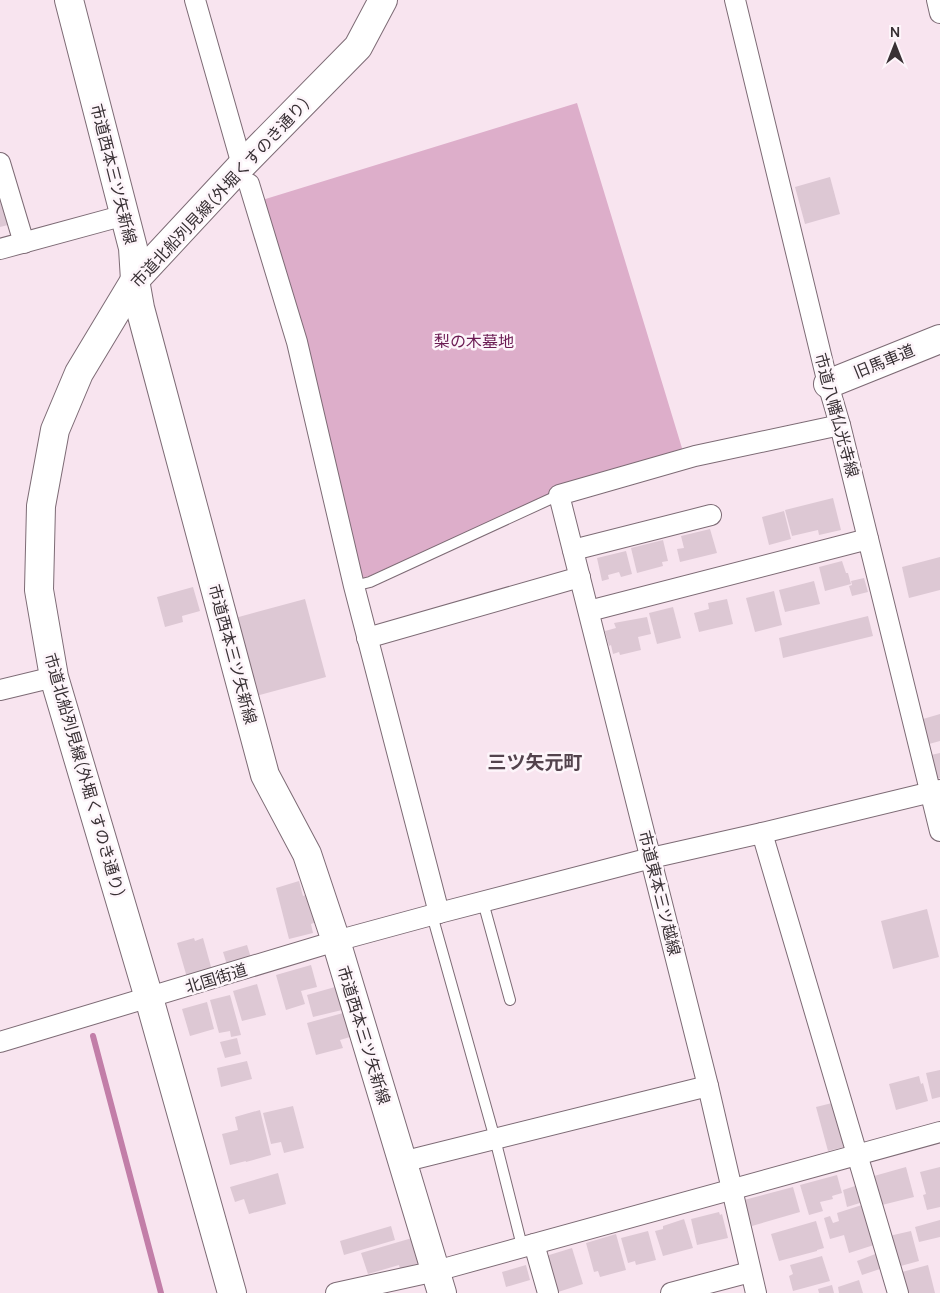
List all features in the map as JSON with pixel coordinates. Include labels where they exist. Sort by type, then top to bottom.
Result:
[{"type":"street","name":"市道西本三ツ矢新線","points":[[69,0],[133,248],[135,280],[140,308],[265,775],[307,854],[336,942],[439,1282]]},
{"type":"street","points":[[195,0],[235,144],[298,342],[354,586],[436,914]]},
{"type":"street","name":"市道北船列見線(外堀くすのき通り)","points":[[232,1293],[149,998],[54,676],[39,590],[41,506],[55,430],[79,373],[135,280],[246,174],[358,47],[383,0]]},
{"type":"street","name":"市道八幡仏光寺線","points":[[735,0],[828,384],[935,791],[940,831]]},
{"type":"street","points":[[937,0],[940,13]]},
{"type":"street","points":[[0,163],[24,243]]},
{"type":"street","points":[[0,249],[125,215]]},
{"type":"street","name":"旧馬車道","points":[[828,384],[940,339]]},
{"type":"street","points":[[559,495],[695,456],[840,425]]},
{"type":"street","name":"市道東本三ツ越線","points":[[559,495],[708,1086],[756,1293]]},
{"type":"street","points":[[573,550],[711,516]]},
{"type":"street","points":[[588,611],[868,539]]},
{"type":"street","points":[[367,638],[580,577]]},
{"type":"street","points":[[0,690],[54,676]]},
{"type":"street","name":"北国街道","points":[[0,1042],[436,914],[651,858],[935,791]]},
{"type":"street","points":[[762,833],[898,1293]]},
{"type":"street","points":[[402,1162],[708,1086]]},
{"type":"street","points":[[336,1293],[439,1282],[528,1245],[940,1132]]},
{"type":"street","points":[[528,1245],[548,1293]]},
{"type":"street","points":[[671,1293],[750,1272]]},
{"type":"lane","points":[[354,586],[370,582],[559,495]]},
{"type":"lane","points":[[483,902],[510,1000]]},
{"type":"lane","points":[[436,914],[495,1139],[528,1245]]},
{"type":"green space","name":"梨の木墓地","points":[[577,103],[685,458],[569,487],[356,582],[259,201]]},
{"type":"building","points":[[830,177],[840,214],[805,224],[795,187]]},
{"type":"building","points":[[0,198],[8,225],[0,227]]},
{"type":"building","points":[[833,498],[841,530],[819,535],[818,530],[792,536],[785,510]]},
{"type":"building","points":[[784,511],[791,539],[769,545],[762,517]]},
{"type":"building","points":[[710,529],[717,553],[680,562],[677,549],[684,548],[681,536]]},
{"type":"building","points":[[663,540],[668,561],[662,562],[663,566],[637,573],[631,548]]},
{"type":"building","points":[[626,551],[632,574],[621,577],[619,572],[608,575],[609,579],[602,581],[597,558]]},
{"type":"building","points":[[940,557],[940,590],[909,598],[902,567]]},
{"type":"building","points":[[842,561],[851,584],[825,591],[819,567]]},
{"type":"building","points":[[864,578],[868,592],[852,596],[849,586],[852,585],[851,581]]},
{"type":"building","points":[[814,581],[820,604],[785,612],[779,590]]},
{"type":"building","points":[[193,587],[200,611],[182,616],[183,622],[165,627],[157,597]]},
{"type":"building","points":[[774,591],[782,625],[755,632],[746,598]]},
{"type":"building","points":[[305,599],[326,677],[256,696],[235,618]]},
{"type":"building","points":[[727,599],[733,624],[699,632],[694,613],[709,609],[708,603]]},
{"type":"building","points":[[673,607],[681,638],[657,644],[649,613]]},
{"type":"building","points":[[868,616],[873,636],[783,658],[779,638]]},
{"type":"building","points":[[647,617],[651,634],[638,637],[641,650],[620,655],[619,652],[613,654],[605,631],[616,628],[614,623]]},
{"type":"building","points":[[940,714],[940,741],[929,744],[923,719]]},
{"type":"building","points":[[940,753],[940,778],[937,779],[931,755]]},
{"type":"building","points":[[299,881],[303,896],[309,894],[316,922],[311,924],[313,933],[289,939],[276,888]]},
{"type":"building","points":[[927,909],[939,957],[893,969],[881,921]]},
{"type":"building","points":[[194,938],[195,941],[203,938],[213,974],[188,981],[177,943]]},
{"type":"building","points":[[247,945],[252,961],[228,968],[223,952]]},
{"type":"building","points":[[311,965],[317,987],[301,991],[305,1004],[286,1010],[276,975]]},
{"type":"building","points":[[257,984],[266,1015],[242,1021],[233,991]]},
{"type":"building","points":[[335,987],[342,1010],[313,1017],[307,995]]},
{"type":"building","points":[[230,995],[241,1035],[231,1037],[230,1031],[219,1033],[210,1000]]},
{"type":"building","points":[[207,1002],[214,1029],[190,1036],[182,1009]]},
{"type":"building","points":[[343,1013],[350,1037],[340,1040],[343,1048],[316,1055],[307,1023]]},
{"type":"building","points":[[237,1038],[241,1054],[225,1058],[220,1042]]},
{"type":"building","points":[[247,1061],[252,1079],[221,1087],[217,1068]]},
{"type":"building","points":[[940,1070],[940,1097],[932,1099],[926,1073]]},
{"type":"building","points":[[919,1076],[928,1101],[896,1110],[889,1084]]},
{"type":"building","points":[[832,1103],[844,1147],[828,1151],[816,1107]]},
{"type":"building","points":[[293,1106],[304,1148],[284,1153],[281,1142],[271,1144],[263,1113]]},
{"type":"building","points":[[260,1110],[271,1155],[230,1165],[222,1134],[238,1130],[235,1117]]},
{"type":"building","points":[[906,1167],[914,1197],[882,1205],[874,1176]]},
{"type":"building","points":[[940,1167],[940,1207],[927,1210],[923,1195],[926,1194],[920,1172]]},
{"type":"building","points":[[278,1173],[286,1204],[249,1214],[244,1199],[235,1202],[230,1187]]},
{"type":"building","points":[[837,1175],[842,1193],[832,1196],[833,1199],[820,1202],[823,1211],[809,1215],[800,1185]]},
{"type":"building","points":[[858,1185],[863,1202],[847,1207],[843,1190]]},
{"type":"building","points":[[793,1187],[800,1212],[752,1226],[744,1200]]},
{"type":"building","points":[[865,1204],[877,1244],[849,1253],[844,1235],[830,1239],[824,1218],[830,1216],[833,1223],[839,1221],[837,1213]]},
{"type":"building","points":[[719,1212],[720,1215],[722,1214],[728,1238],[697,1245],[691,1219]]},
{"type":"building","points":[[684,1219],[693,1248],[663,1256],[655,1231],[663,1229],[663,1226]]},
{"type":"building","points":[[940,1220],[940,1237],[919,1242],[915,1227]]},
{"type":"building","points":[[816,1221],[824,1248],[779,1261],[771,1234]]},
{"type":"building","points":[[391,1226],[395,1240],[344,1255],[340,1241]]},
{"type":"building","points":[[648,1231],[656,1260],[636,1265],[635,1261],[628,1263],[621,1238]]},
{"type":"building","points":[[911,1231],[919,1261],[897,1267],[889,1236]]},
{"type":"building","points":[[616,1234],[626,1270],[600,1277],[598,1271],[594,1272],[586,1243]]},
{"type":"building","points":[[412,1238],[419,1263],[400,1269],[399,1265],[368,1274],[361,1253]]},
{"type":"building","points":[[572,1248],[583,1284],[558,1292],[546,1256]]},
{"type":"building","points":[[878,1253],[883,1268],[862,1275],[857,1261]]},
{"type":"building","points":[[822,1256],[830,1281],[793,1291],[789,1276],[793,1274],[790,1265]]},
{"type":"building","points":[[526,1265],[530,1280],[506,1287],[502,1272]]},
{"type":"building","points":[[928,1265],[935,1293],[908,1293],[902,1272]]},
{"type":"building","points":[[859,1280],[863,1293],[839,1293],[838,1287]]},
{"type":"building","points":[[832,1285],[834,1293],[819,1293],[818,1289]]},
{"type":"waterway","points":[[93,1036],[161,1293]]},
{"type":"district","name":"三ツ矢元町","points":[[535,762]]}]
